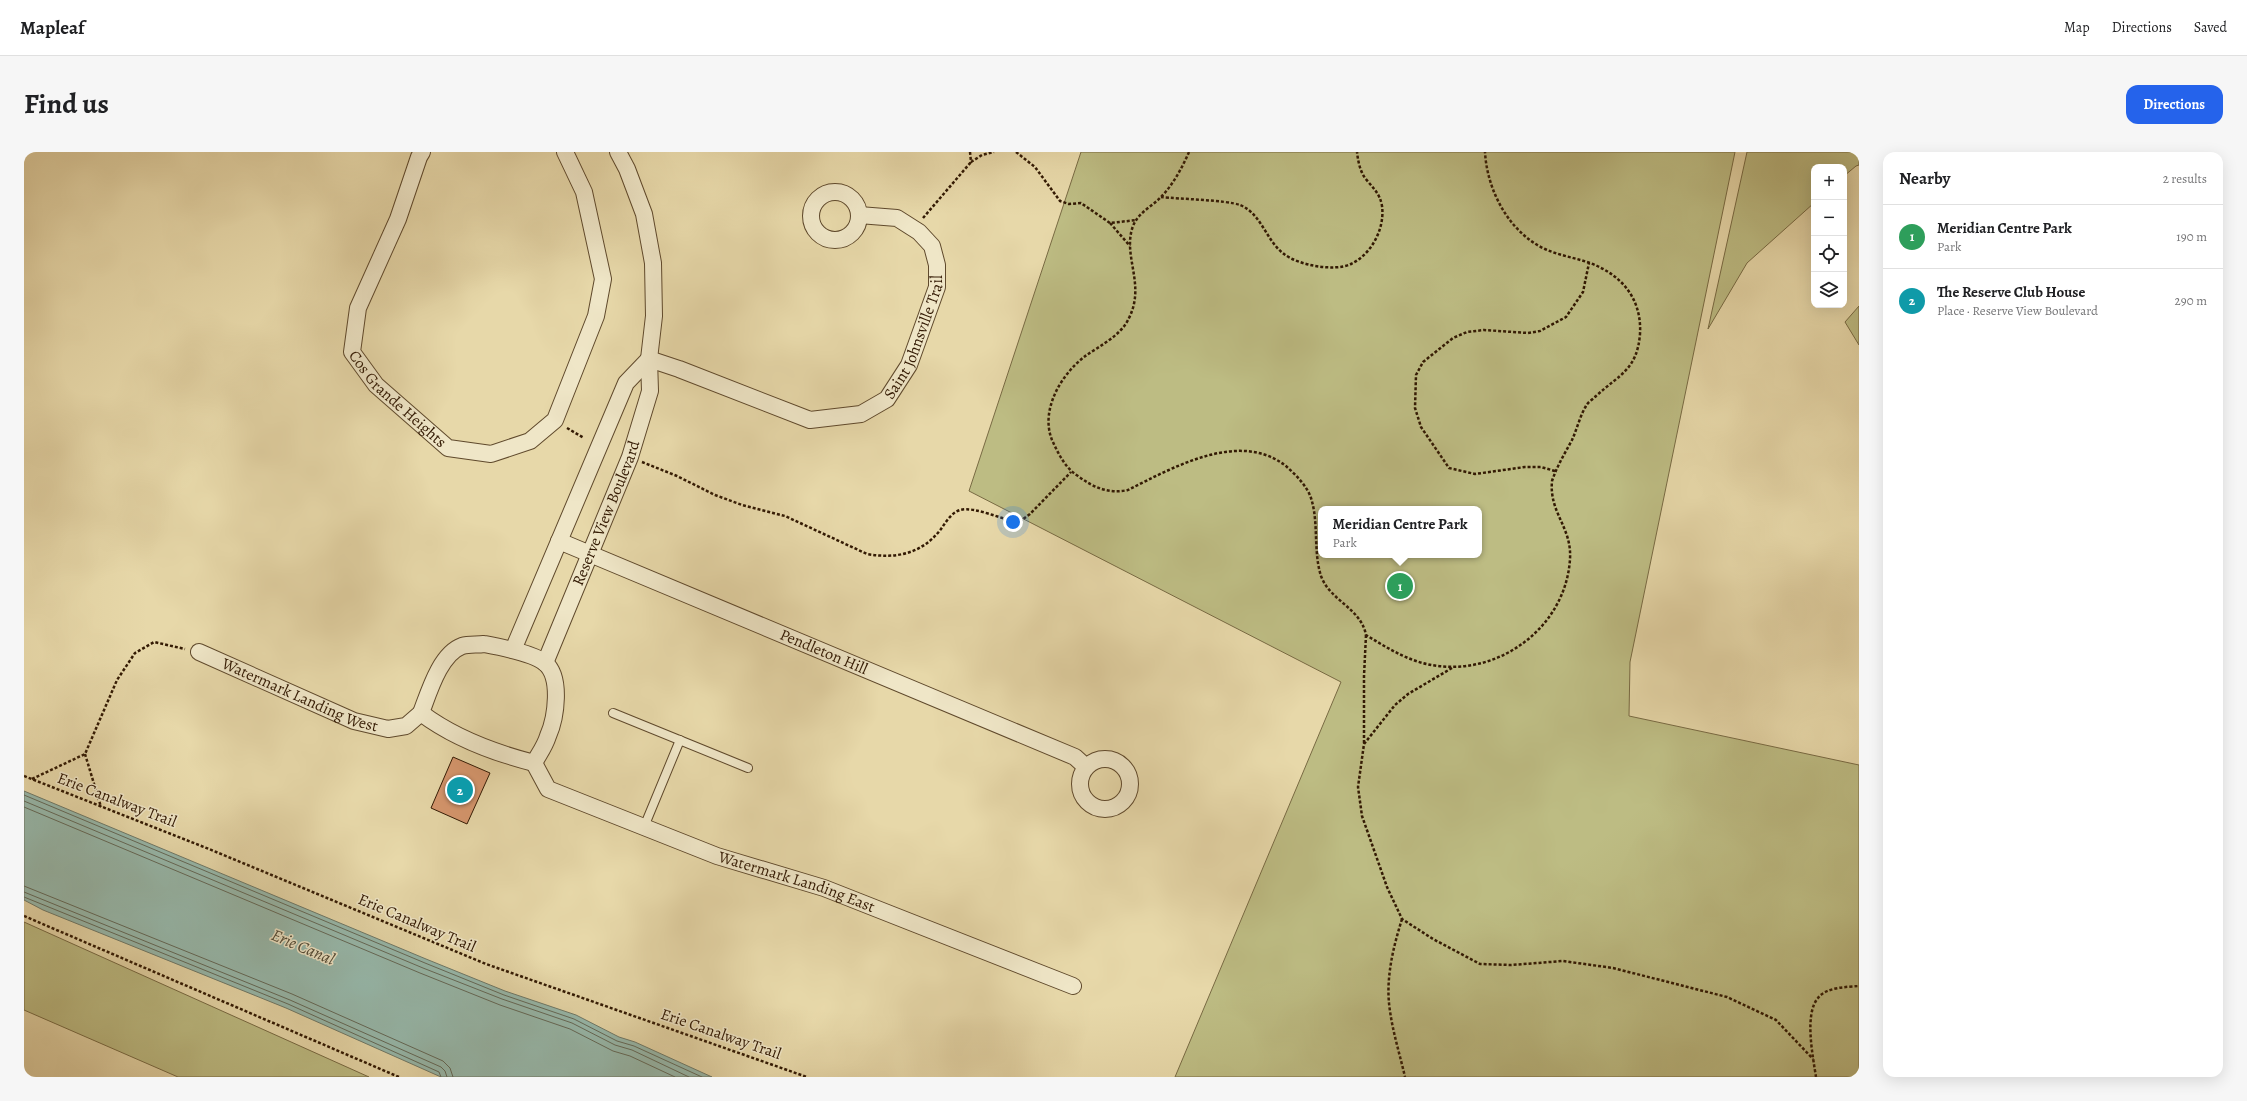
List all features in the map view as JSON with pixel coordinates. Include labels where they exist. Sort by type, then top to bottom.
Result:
[{"type":"street","name":"Cos Grande Heights","points":[[422,152],[398,219],[358,308],[352,352],[376,385],[448,448],[491,454],[530,441],[555,420],[596,316],[604,279],[584,192],[565,152]]},
{"type":"street","name":"Reserve View Boulevard","points":[[546,663],[630,457],[650,391],[649,359],[654,316],[653,263],[644,214],[627,169],[618,152]]},
{"type":"street","name":"Saint Johnsville Trail","points":[[649,359],[679,369],[810,420],[861,414],[887,399],[909,365],[936,287],[937,266],[932,246],[914,229],[897,218],[859,215]]},
{"type":"street","name":"Reserve View Boulevard","points":[[513,650],[626,383],[649,359]]},
{"type":"street","name":"Pendleton Hill","points":[[559,541],[1075,758],[1086,767]]},
{"type":"street","points":[[484,644],[513,650],[546,663],[555,681],[554,716],[549,736],[534,763],[502,755],[437,725],[421,713],[430,688],[447,655],[462,646],[484,644]]},
{"type":"street","name":"Watermark Landing West","points":[[200,652],[354,721],[388,729],[406,726],[421,713]]},
{"type":"street","name":"Watermark Landing East","points":[[534,763],[548,789],[717,856],[824,888],[1073,986]]},
{"type":"lane","points":[[613,713],[748,768]]},
{"type":"lane","points":[[644,827],[680,740]]},
{"type":"path","points":[[970,152],[971,162]]},
{"type":"path","points":[[914,229],[971,162],[982,155],[994,152]]},
{"type":"path","points":[[1016,152],[1035,167],[1060,201],[1069,204],[1081,203],[1110,223],[1131,247]]},
{"type":"path","points":[[1189,152],[1182,169],[1161,197],[1137,220],[1131,236],[1136,293],[1135,304],[1128,320],[1117,334],[1083,358],[1071,369],[1061,384],[1052,403],[1049,419],[1050,435],[1060,456],[1071,472],[1096,488],[1119,492],[1128,490],[1184,465],[1231,450],[1252,450],[1280,461],[1298,477],[1311,497],[1318,561],[1322,579],[1329,589],[1360,619],[1365,627],[1364,744],[1358,787],[1362,816],[1387,886],[1402,919],[1433,939],[1480,964],[1511,966],[1564,961],[1613,968],[1727,997],[1776,1020],[1813,1059]]},
{"type":"path","points":[[1161,197],[1238,204],[1250,210],[1283,254],[1300,262],[1317,267],[1351,264],[1370,247],[1377,237],[1382,222],[1380,200],[1376,190],[1365,177],[1357,152]]},
{"type":"path","points":[[1366,635],[1396,653],[1427,664],[1454,668],[1489,662],[1524,643],[1547,621],[1558,605],[1563,593],[1570,560],[1567,535],[1553,505],[1551,494],[1555,471],[1586,405],[1624,374],[1633,362],[1640,334],[1637,307],[1629,290],[1619,279],[1606,270],[1589,263],[1554,253],[1538,245],[1520,231],[1502,209],[1494,193],[1488,172],[1485,152]]},
{"type":"path","points":[[1110,223],[1137,220]]},
{"type":"path","points":[[1555,471],[1541,467],[1524,467],[1475,474],[1449,468],[1421,427],[1415,408],[1416,375],[1423,362],[1453,338],[1467,332],[1484,330],[1528,333],[1540,331],[1566,317],[1583,292],[1589,263]]},
{"type":"path","points":[[561,425],[584,438]]},
{"type":"path","points":[[642,462],[677,476],[715,495],[742,505],[785,516],[867,554],[878,556],[908,554],[923,547],[937,534],[953,513],[960,510],[986,513],[1003,520],[1020,522],[1030,514],[1071,472]]},
{"type":"path","points":[[102,807],[85,754],[117,680],[135,653],[154,642],[200,652]]},
{"type":"path","points":[[1364,744],[1395,705],[1408,694],[1454,668]]},
{"type":"path","points":[[32,779],[85,754]]},
{"type":"path","name":"Erie Canalway Trail","points":[[24,776],[208,849],[486,964],[807,1077]]},
{"type":"path","points":[[24,916],[399,1077]]},
{"type":"path","points":[[1402,919],[1394,942],[1389,977],[1389,1003],[1405,1077]]},
{"type":"path","points":[[1816,1077],[1813,1059],[1812,1009],[1818,996],[1836,989],[1859,986]]},
{"type":"shaded area","points":[[1081,152],[1735,152],[1630,662],[1629,716],[1859,765],[1859,1077],[1175,1077],[1341,682],[969,491]]},
{"type":"shaded area","points":[[1747,152],[1859,152],[1859,165],[1847,174],[1847,164],[1811,164],[1811,206],[1747,263],[1708,329]]},
{"type":"shaded area","points":[[1859,306],[1859,345],[1845,322]]},
{"type":"shaded area","points":[[24,922],[369,1077],[178,1077],[24,1010]]},
{"type":"water","name":"Erie Canal","points":[[24,791],[426,959],[505,991],[576,1015],[619,1037],[635,1042],[712,1077],[441,1077],[286,1008],[43,910],[24,900]]},
{"type":"building","points":[[453,757],[490,773],[467,824],[431,808]]},
{"type":"place","name":"Meridian Centre Park","points":[[1400,586]]},
{"type":"place","name":"The Reserve Club House","points":[[460,790]]}]
